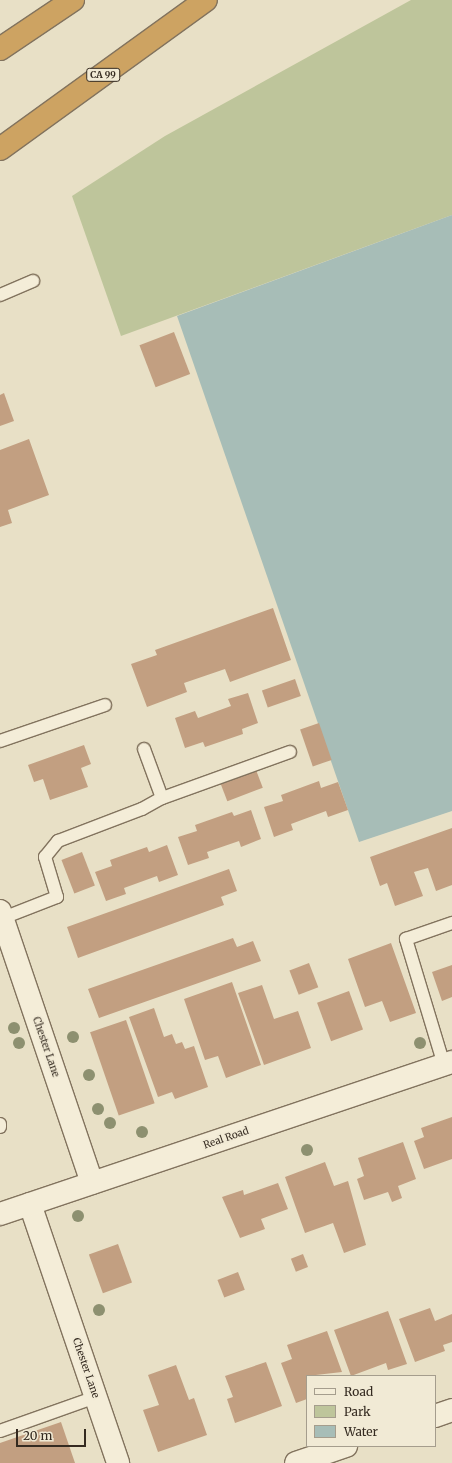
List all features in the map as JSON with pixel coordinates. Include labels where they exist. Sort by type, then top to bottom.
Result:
[{"type":"highway","points":[[0,49],[73,0]]},
{"type":"highway","name":"CA 99","points":[[0,149],[206,0]]},
{"type":"street","name":"Chester Lane","points":[[1,915],[92,1183]]},
{"type":"street","name":"Real Road","points":[[0,1214],[448,1063]]},
{"type":"street","name":"Chester Lane","points":[[30,1204],[118,1463]]},
{"type":"street","points":[[436,1416],[452,1410]]},
{"type":"street","points":[[296,1463],[343,1447]]},
{"type":"lane","points":[[0,294],[33,281]]},
{"type":"lane","points":[[0,741],[105,705]]},
{"type":"lane","points":[[144,749],[162,798]]},
{"type":"lane","points":[[1,915],[57,897],[46,866],[51,846],[162,798],[290,752]]},
{"type":"lane","points":[[448,1063],[406,939],[452,923]]},
{"type":"lane","points":[[0,1431],[96,1397]]},
{"type":"green space","points":[[411,0],[452,0],[452,215],[121,336],[72,196],[165,136]]},
{"type":"water","points":[[452,215],[452,811],[359,842],[177,316]]},
{"type":"building","points":[[174,332],[190,374],[156,387],[139,345]]},
{"type":"building","points":[[4,393],[14,421],[0,426],[0,395]]},
{"type":"building","points":[[29,439],[49,495],[8,510],[12,523],[0,527],[0,450]]},
{"type":"building","points":[[273,608],[291,660],[230,682],[225,669],[184,683],[187,692],[147,707],[131,664],[157,655],[155,650]]},
{"type":"building","points":[[295,679],[301,696],[268,707],[262,690]]},
{"type":"building","points":[[248,693],[258,723],[242,729],[243,734],[205,747],[203,742],[185,748],[175,718],[195,711],[198,718],[231,706],[228,699]]},
{"type":"building","points":[[319,723],[332,760],[313,766],[300,730]]},
{"type":"building","points":[[84,745],[91,764],[81,768],[88,787],[50,800],[43,779],[34,782],[28,765]]},
{"type":"building","points":[[256,770],[263,788],[227,801],[221,784]]},
{"type":"building","points":[[319,781],[321,788],[338,782],[348,810],[328,817],[326,811],[291,824],[293,830],[274,837],[264,807],[283,801],[281,795]]},
{"type":"building","points":[[251,810],[261,839],[241,847],[239,841],[207,852],[209,858],[188,865],[178,837],[197,831],[195,825],[232,812],[234,816]]},
{"type":"building","points":[[452,828],[452,885],[436,891],[428,868],[414,872],[423,896],[395,906],[387,883],[380,886],[370,857]]},
{"type":"building","points":[[167,845],[178,875],[159,882],[157,876],[124,888],[126,894],[106,901],[95,872],[112,866],[110,860],[147,847],[149,852]]},
{"type":"building","points":[[82,852],[95,886],[74,893],[61,860]]},
{"type":"building","points":[[229,869],[237,891],[221,897],[224,905],[78,958],[67,927]]},
{"type":"building","points":[[233,938],[237,947],[253,941],[261,961],[99,1018],[88,989]]},
{"type":"building","points":[[391,943],[416,1013],[390,1022],[382,1001],[365,1007],[348,959]]},
{"type":"building","points":[[309,963],[318,987],[299,995],[289,971]]},
{"type":"building","points":[[452,965],[452,997],[442,1001],[432,972]]},
{"type":"building","points":[[232,982],[261,1065],[226,1078],[218,1056],[205,1060],[184,999]]},
{"type":"building","points":[[262,985],[274,1019],[298,1011],[311,1048],[264,1065],[238,993]]},
{"type":"building","points":[[349,991],[363,1030],[331,1041],[317,1003]]},
{"type":"building","points":[[154,1008],[164,1037],[172,1034],[176,1044],[182,1042],[185,1049],[194,1046],[208,1087],[175,1099],[172,1092],[158,1097],[129,1017]]},
{"type":"building","points":[[126,1020],[155,1103],[119,1116],[90,1032]]},
{"type":"building","points":[[452,1117],[452,1159],[424,1169],[414,1141],[424,1137],[421,1128]]},
{"type":"building","points":[[403,1142],[416,1179],[398,1186],[402,1198],[392,1202],[388,1192],[364,1200],[357,1179],[364,1176],[358,1158]]},
{"type":"building","points":[[325,1162],[334,1186],[348,1181],[366,1245],[344,1253],[333,1223],[305,1233],[285,1177]]},
{"type":"building","points":[[278,1183],[288,1209],[261,1219],[265,1229],[240,1238],[222,1197],[243,1190],[244,1195]]},
{"type":"building","points":[[118,1244],[132,1283],[103,1293],[89,1255]]},
{"type":"building","points":[[303,1254],[308,1267],[296,1272],[291,1259]]},
{"type":"building","points":[[238,1272],[245,1290],[224,1298],[217,1280]]},
{"type":"building","points":[[430,1308],[435,1321],[452,1314],[452,1342],[443,1345],[445,1351],[415,1362],[399,1319]]},
{"type":"building","points":[[388,1311],[407,1364],[388,1370],[386,1363],[351,1375],[334,1330]]},
{"type":"building","points":[[327,1331],[342,1372],[306,1375],[306,1399],[296,1403],[281,1363],[292,1359],[287,1345]]},
{"type":"building","points":[[266,1362],[282,1406],[235,1423],[227,1399],[233,1397],[225,1376]]},
{"type":"building","points":[[176,1365],[189,1400],[194,1398],[207,1435],[158,1452],[143,1410],[159,1405],[148,1375]]},
{"type":"building","points":[[61,1422],[75,1463],[0,1463],[0,1443]]}]
